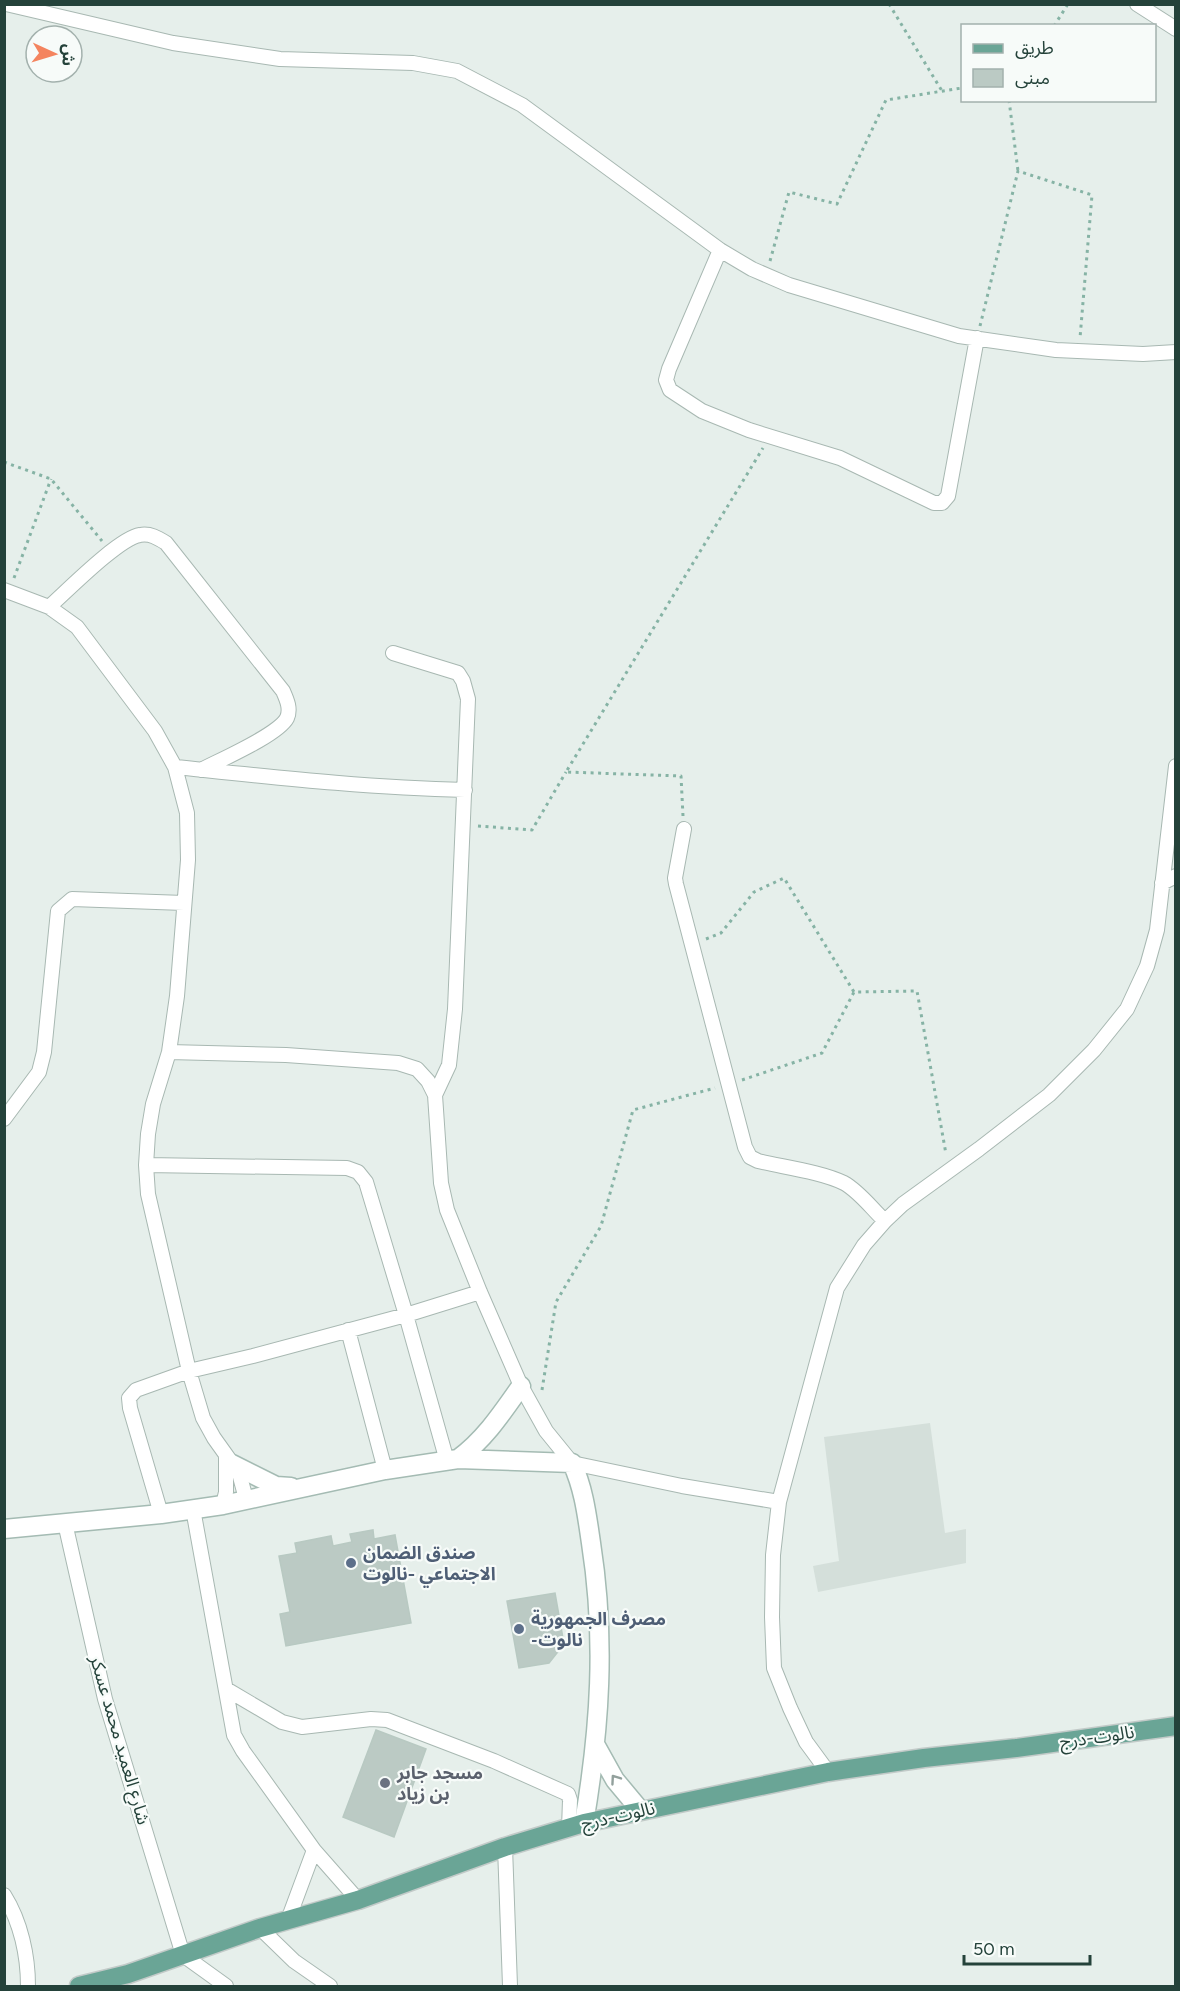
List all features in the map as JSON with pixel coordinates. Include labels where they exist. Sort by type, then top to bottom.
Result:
[{"type":"main road","name":"نالوت-درج","points":[[79,1986],[128,1974],[261,1928],[358,1900],[505,1847],[640,1810],[828,1772],[1176,1726]]},
{"type":"street","points":[[6,4],[183,45],[280,59],[413,63],[457,71],[522,105],[720,250],[789,285],[959,336],[1056,350],[1143,354],[1176,352]]},
{"type":"street","points":[[1137,4],[1176,29]]},
{"type":"street","points":[[720,250],[669,369],[666,380],[670,390],[702,411],[770,437],[840,458],[934,503],[942,503],[948,496],[977,338]]},
{"type":"street","points":[[49,607],[124,541],[141,534],[153,536],[166,543],[283,691],[289,704],[288,717],[278,729],[201,770]]},
{"type":"street","points":[[7,590],[49,607],[76,627],[149,723],[175,767],[187,813],[188,860],[170,1052],[153,1104],[148,1134],[146,1165],[148,1194],[189,1371],[203,1418],[243,1480],[246,1500]]},
{"type":"street","points":[[393,653],[458,673],[468,699],[452,1049],[446,1074],[435,1095]]},
{"type":"street","points":[[828,1772],[806,1742],[774,1668],[772,1555],[779,1502],[837,1288],[864,1245],[885,1221],[903,1204],[1049,1095],[1094,1050],[1127,1009],[1147,966],[1157,930],[1176,766]]},
{"type":"street","points":[[175,767],[394,788],[465,790]]},
{"type":"street","points":[[684,829],[675,878],[745,1147],[750,1156],[758,1161],[843,1183],[853,1189],[885,1221]]},
{"type":"street","points":[[1162,883],[1176,876]]},
{"type":"street","points":[[4,1119],[39,1072],[44,1052],[58,911],[72,899],[184,903]]},
{"type":"street","points":[[170,1052],[286,1055],[399,1063],[417,1070],[428,1081],[435,1095],[441,1182],[447,1210],[521,1386],[546,1431],[572,1463],[581,1483],[595,1568],[601,1663],[592,1774],[577,1826]]},
{"type":"street","points":[[146,1165],[347,1168],[358,1172],[366,1182],[452,1460]]},
{"type":"street","points":[[161,1514],[130,1408],[129,1398],[136,1389],[189,1371],[406,1315],[480,1292]]},
{"type":"street","points":[[348,1330],[385,1470]]},
{"type":"street","points":[[452,1460],[475,1446],[521,1386]]},
{"type":"street","points":[[229,1460],[276,1486],[301,1488]]},
{"type":"street","points":[[223,1504],[229,1460]]},
{"type":"street","points":[[4,1529],[161,1514],[246,1500],[385,1470],[452,1460],[572,1463],[682,1486],[779,1502]]},
{"type":"street","points":[[193,1509],[234,1735],[314,1850],[358,1900]]},
{"type":"street","name":"شارع العميد محمد عسكر","points":[[65,1523],[105,1699],[183,1955]]},
{"type":"street","points":[[226,1689],[291,1726],[302,1727],[371,1719],[387,1720],[494,1761],[568,1794],[577,1826]]},
{"type":"street","points":[[595,1744],[615,1780],[640,1810]]},
{"type":"street","points":[[505,1847],[510,1986]]},
{"type":"street","points":[[288,1920],[314,1850]]},
{"type":"street","points":[[4,1895],[18,1924],[28,1963],[28,1986]]},
{"type":"street","points":[[261,1928],[294,1961],[330,1986]]},
{"type":"street","points":[[183,1955],[226,1986]]},
{"type":"path","points":[[889,4],[942,91]]},
{"type":"path","points":[[1055,24],[1068,4]]},
{"type":"path","points":[[766,275],[789,192],[837,204],[886,100],[961,88]]},
{"type":"path","points":[[977,338],[1018,171],[1009,102]]},
{"type":"path","points":[[1018,171],[1092,195],[1079,351]]},
{"type":"path","points":[[463,825],[532,830],[770,437]]},
{"type":"path","points":[[4,462],[51,479],[111,552]]},
{"type":"path","points":[[7,590],[51,479]]},
{"type":"path","points":[[566,772],[681,777],[684,829]]},
{"type":"path","points":[[692,944],[721,933],[754,892],[784,878],[854,992]]},
{"type":"path","points":[[854,992],[917,991],[949,1171]]},
{"type":"path","points":[[537,1416],[556,1302],[601,1226],[633,1110],[729,1084],[822,1053],[854,992]]},
{"type":"shaded area","points":[[930,1423],[945,1533],[966,1529],[966,1563],[818,1592],[813,1566],[839,1561],[824,1437]]},
{"type":"building","points":[[373,1530],[374,1539],[395,1535],[411,1623],[286,1646],[280,1614],[290,1612],[279,1556],[297,1553],[295,1543],[331,1536],[333,1546],[352,1542],[350,1534]]},
{"type":"building","points":[[555,1593],[564,1644],[549,1663],[519,1668],[507,1601]]},
{"type":"building","name":"مسجد جابر بن زياد","points":[[376,1730],[426,1749],[394,1837],[343,1817]]},
{"type":"place","name":"صندق الضمان الاجتماعي -نالوت","points":[[351,1563]]},
{"type":"place","name":"مصرف الجمهورية -نالوت","points":[[519,1629]]},
{"type":"place","name":"مسجد جابر بن زياد","points":[[385,1783]]}]
